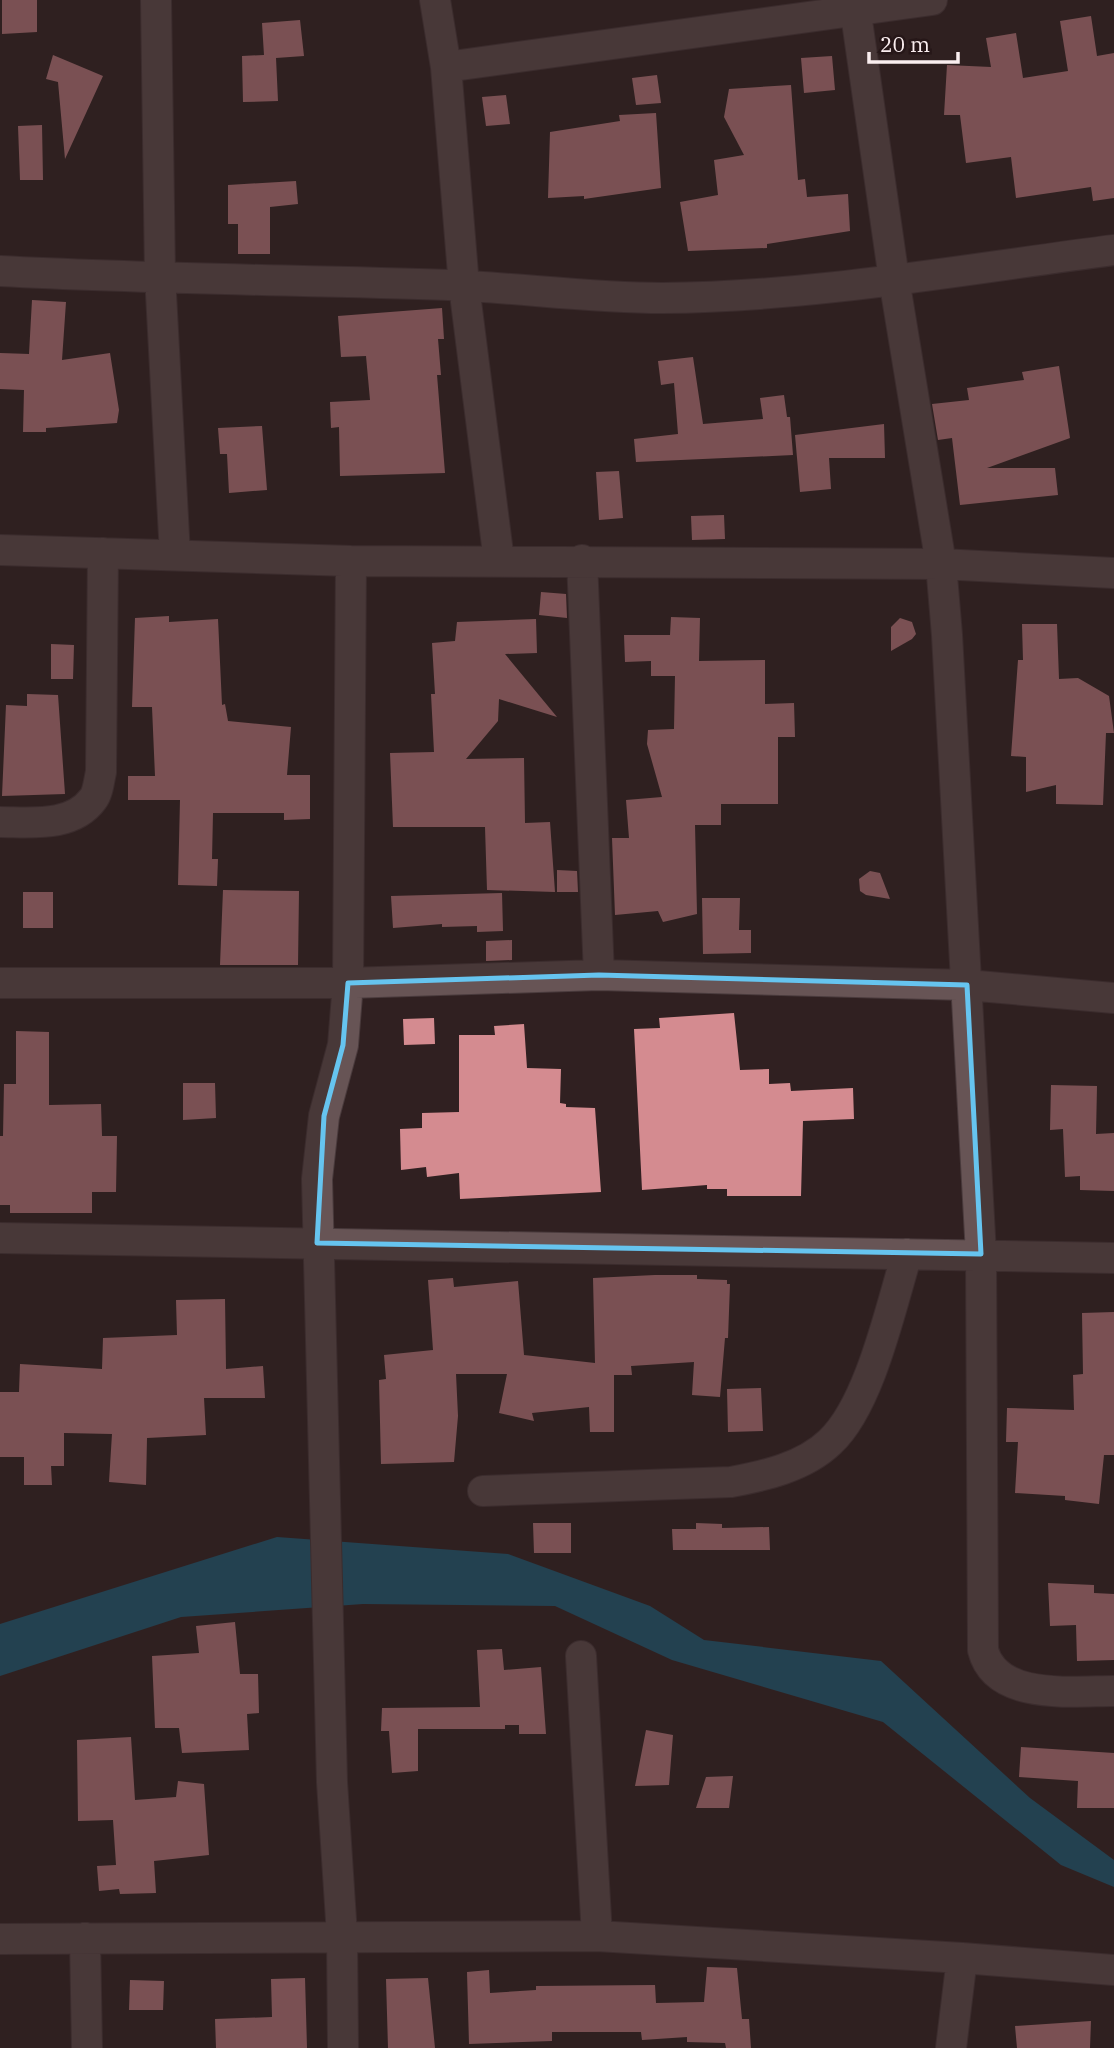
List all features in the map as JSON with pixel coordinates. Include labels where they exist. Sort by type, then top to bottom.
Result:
[{"type":"street","points":[[156,0],[160,275],[175,555]]},
{"type":"street","points":[[435,0],[446,66],[464,286],[499,561]]},
{"type":"street","points":[[446,66],[854,5],[932,0]]},
{"type":"street","points":[[854,5],[894,278],[941,564],[959,809],[981,1254],[983,1650],[986,1662],[1010,1681],[1034,1689],[1114,1691]]},
{"type":"street","points":[[0,271],[464,286],[574,296],[664,298],[748,293],[894,278],[1114,250]]},
{"type":"street","points":[[0,550],[351,561],[582,560],[941,564],[1114,573]]},
{"type":"street","points":[[0,822],[53,822],[77,812],[94,798],[101,772],[103,553]]},
{"type":"street","points":[[582,560],[599,975]]},
{"type":"street","points":[[343,2048],[342,1936],[332,1782],[317,1179],[324,1115],[343,1045],[348,983],[351,561]]},
{"type":"street","points":[[0,983],[348,983],[599,975],[967,985],[1114,998]]},
{"type":"street","points":[[0,1238],[1114,1258]]},
{"type":"street","points":[[482,1491],[731,1482],[764,1476],[811,1455],[830,1443],[854,1413],[908,1254]]},
{"type":"street","points":[[581,1656],[597,1936]]},
{"type":"street","points":[[0,1939],[597,1936],[1114,1970]]},
{"type":"street","points":[[85,1938],[88,2048]]},
{"type":"street","points":[[951,2048],[961,1958]]},
{"type":"highlighted area","points":[[599,975],[967,985],[981,1254],[317,1243],[324,1116],[343,1045],[348,983]]},
{"type":"water","points":[[277,1537],[508,1554],[650,1606],[704,1640],[881,1661],[1030,1798],[1114,1860],[1114,1887],[1061,1865],[883,1722],[672,1660],[555,1606],[363,1604],[181,1617],[0,1676],[0,1624]]},
{"type":"building","points":[[2,0],[37,0],[37,32],[2,34]]},
{"type":"building","points":[[1091,16],[1097,56],[1114,53],[1114,198],[1093,201],[1091,187],[1016,198],[1011,157],[966,163],[960,115],[944,115],[947,65],[991,67],[986,38],[1016,33],[1023,78],[1068,71],[1060,21]]},
{"type":"building","points":[[300,20],[304,56],[276,58],[278,101],[243,102],[242,56],[264,55],[262,23]]},
{"type":"building","points":[[53,55],[103,76],[65,159],[58,82],[46,79]]},
{"type":"building","points":[[832,56],[835,90],[804,93],[801,58]]},
{"type":"building","points":[[657,75],[661,103],[636,105],[632,78]]},
{"type":"building","points":[[791,85],[798,180],[805,179],[807,197],[848,194],[850,231],[767,244],[767,248],[688,251],[680,202],[718,195],[714,160],[744,155],[724,117],[729,89]]},
{"type":"building","points":[[506,95],[510,124],[486,126],[482,97]]},
{"type":"building","points":[[656,113],[661,188],[584,199],[584,196],[548,198],[550,132],[620,121],[619,115]]},
{"type":"building","points":[[42,125],[43,180],[20,180],[18,126]]},
{"type":"building","points":[[296,181],[298,204],[270,207],[270,254],[238,254],[238,224],[228,224],[228,185]]},
{"type":"building","points":[[32,300],[66,302],[62,360],[110,353],[119,410],[117,423],[46,428],[46,432],[23,432],[24,390],[0,389],[0,353],[29,354]]},
{"type":"building","points":[[442,308],[444,339],[438,339],[441,375],[437,375],[445,473],[340,476],[339,427],[331,428],[330,402],[370,400],[366,356],[341,357],[338,316]]},
{"type":"building","points":[[693,357],[703,424],[763,419],[760,398],[784,395],[787,417],[790,417],[793,455],[636,462],[634,439],[678,434],[674,383],[661,385],[658,361]]},
{"type":"building","points":[[1059,366],[1070,438],[987,468],[1055,468],[1058,495],[960,505],[952,438],[938,440],[932,404],[969,400],[967,388],[1024,380],[1022,372]]},
{"type":"building","points":[[884,424],[885,458],[829,458],[831,489],[800,492],[795,435]]},
{"type":"building","points":[[262,426],[267,490],[229,493],[227,454],[220,454],[218,428]]},
{"type":"building","points":[[619,471],[623,518],[599,520],[596,472]]},
{"type":"building","points":[[724,515],[725,539],[692,540],[691,516]]},
{"type":"building","points":[[541,592],[566,594],[567,618],[539,615]]},
{"type":"building","points":[[169,616],[169,622],[218,619],[222,705],[225,704],[228,721],[291,727],[287,775],[310,775],[310,819],[284,820],[284,813],[213,813],[212,859],[218,859],[217,886],[178,885],[180,800],[128,800],[128,776],[155,776],[152,707],[132,707],[135,618]]},
{"type":"building","points":[[671,617],[700,618],[699,661],[765,660],[765,704],[794,703],[795,737],[778,737],[778,804],[721,804],[721,825],[695,825],[697,914],[663,922],[658,911],[615,915],[612,838],[629,838],[626,800],[662,797],[647,744],[648,730],[674,729],[675,676],[651,676],[651,661],[625,662],[624,635],[670,635]]},
{"type":"building","points":[[900,618],[912,622],[916,634],[891,651],[891,627]]},
{"type":"building","points":[[536,619],[537,653],[505,654],[557,717],[499,699],[498,721],[466,759],[524,758],[525,823],[550,822],[555,892],[487,890],[485,827],[393,827],[390,753],[434,752],[432,643],[455,641],[457,622]]},
{"type":"building","points":[[1022,624],[1057,624],[1059,679],[1078,678],[1109,696],[1114,733],[1106,733],[1103,805],[1056,804],[1056,785],[1026,792],[1026,757],[1011,756],[1018,660],[1023,660]]},
{"type":"building","points":[[51,644],[74,645],[73,679],[51,679]]},
{"type":"building","points":[[27,694],[58,695],[65,794],[2,796],[6,705],[27,706]]},
{"type":"building","points":[[557,870],[577,871],[578,892],[557,892]]},
{"type":"building","points":[[870,871],[880,873],[890,899],[866,895],[860,891],[859,879]]},
{"type":"building","points":[[223,890],[299,891],[298,965],[220,965]]},
{"type":"building","points":[[23,892],[53,892],[53,928],[23,928]]},
{"type":"building","points":[[502,893],[503,931],[477,932],[477,926],[442,927],[442,924],[393,928],[391,896]]},
{"type":"building","points":[[702,898],[740,898],[739,930],[751,930],[751,953],[703,954]]},
{"type":"building","points":[[512,940],[512,960],[486,961],[486,941]]},
{"type":"building","points":[[734,1013],[740,1070],[769,1069],[769,1084],[790,1083],[791,1091],[853,1088],[854,1119],[803,1121],[801,1196],[727,1196],[727,1189],[707,1189],[707,1185],[642,1190],[634,1029],[660,1028],[659,1018]]},
{"type":"building","points":[[434,1018],[435,1044],[404,1045],[403,1019]]},
{"type":"building","points":[[524,1024],[527,1068],[561,1069],[560,1103],[566,1104],[566,1107],[595,1108],[601,1192],[460,1199],[459,1173],[427,1177],[426,1167],[401,1170],[400,1129],[422,1128],[422,1113],[459,1112],[459,1035],[495,1035],[494,1026]]},
{"type":"building","points":[[16,1031],[49,1032],[49,1105],[101,1104],[102,1136],[117,1136],[116,1192],[92,1192],[92,1213],[10,1213],[10,1205],[0,1205],[0,1136],[3,1136],[4,1084],[16,1084]]},
{"type":"building","points":[[183,1083],[215,1083],[216,1118],[183,1120]]},
{"type":"building","points":[[1051,1085],[1097,1086],[1096,1134],[1114,1133],[1114,1191],[1080,1190],[1080,1176],[1065,1177],[1063,1129],[1050,1130]]},
{"type":"building","points":[[697,1275],[697,1279],[727,1280],[727,1284],[730,1284],[728,1338],[725,1338],[720,1397],[692,1395],[694,1362],[631,1366],[632,1375],[614,1375],[614,1432],[590,1432],[589,1407],[532,1413],[534,1421],[499,1413],[507,1374],[456,1374],[458,1416],[454,1462],[381,1464],[379,1380],[386,1379],[384,1355],[433,1350],[428,1280],[453,1278],[454,1287],[518,1281],[524,1355],[595,1363],[593,1278]]},
{"type":"building","points":[[225,1299],[226,1369],[263,1366],[265,1398],[204,1398],[206,1435],[147,1438],[146,1485],[109,1482],[112,1434],[64,1433],[64,1466],[51,1466],[52,1485],[24,1485],[24,1457],[0,1457],[0,1392],[19,1392],[20,1364],[102,1369],[103,1338],[177,1335],[176,1300]]},
{"type":"building","points":[[1114,1312],[1114,1455],[1104,1455],[1099,1504],[1065,1500],[1065,1496],[1015,1493],[1018,1442],[1006,1442],[1007,1408],[1074,1410],[1073,1375],[1083,1374],[1082,1313]]},
{"type":"building","points":[[761,1388],[763,1431],[728,1432],[727,1389]]},
{"type":"building","points":[[533,1523],[571,1523],[571,1553],[534,1553]]},
{"type":"building","points":[[696,1523],[722,1524],[722,1528],[769,1527],[770,1550],[673,1550],[672,1529],[696,1529]]},
{"type":"building","points":[[1048,1583],[1094,1585],[1094,1593],[1114,1594],[1114,1660],[1077,1661],[1076,1625],[1050,1626]]},
{"type":"building","points":[[235,1622],[240,1674],[258,1674],[259,1713],[247,1714],[249,1750],[182,1753],[179,1728],[155,1728],[152,1656],[199,1653],[196,1626]]},
{"type":"building","points":[[502,1649],[504,1670],[541,1667],[546,1734],[519,1734],[519,1725],[505,1725],[505,1729],[418,1729],[418,1771],[392,1773],[389,1731],[381,1731],[382,1708],[480,1707],[477,1650]]},
{"type":"building","points":[[646,1730],[673,1735],[669,1785],[635,1786]]},
{"type":"building","points":[[131,1737],[135,1800],[176,1797],[178,1781],[204,1784],[209,1855],[154,1861],[156,1893],[120,1894],[119,1889],[99,1891],[97,1866],[116,1865],[113,1820],[78,1821],[77,1740]]},
{"type":"building","points":[[1021,1747],[1114,1753],[1114,1808],[1077,1808],[1078,1781],[1019,1777]]},
{"type":"building","points":[[733,1776],[729,1808],[696,1808],[706,1777]]},
{"type":"building","points":[[707,1967],[737,1968],[742,2019],[749,2019],[751,2048],[726,2048],[725,2043],[687,2042],[687,2037],[642,2040],[641,2032],[552,2032],[552,2041],[469,2044],[467,1972],[489,1970],[490,1993],[536,1990],[536,1986],[655,1985],[656,2003],[704,2002]]},
{"type":"building","points":[[305,1978],[307,2048],[216,2048],[215,2019],[272,2017],[271,1979]]},
{"type":"building","points":[[428,1978],[435,2048],[388,2048],[386,1979]]},
{"type":"building","points":[[130,1980],[164,1981],[163,2010],[129,2010]]},
{"type":"building","points":[[1091,2021],[1090,2048],[1017,2048],[1015,2026]]}]
